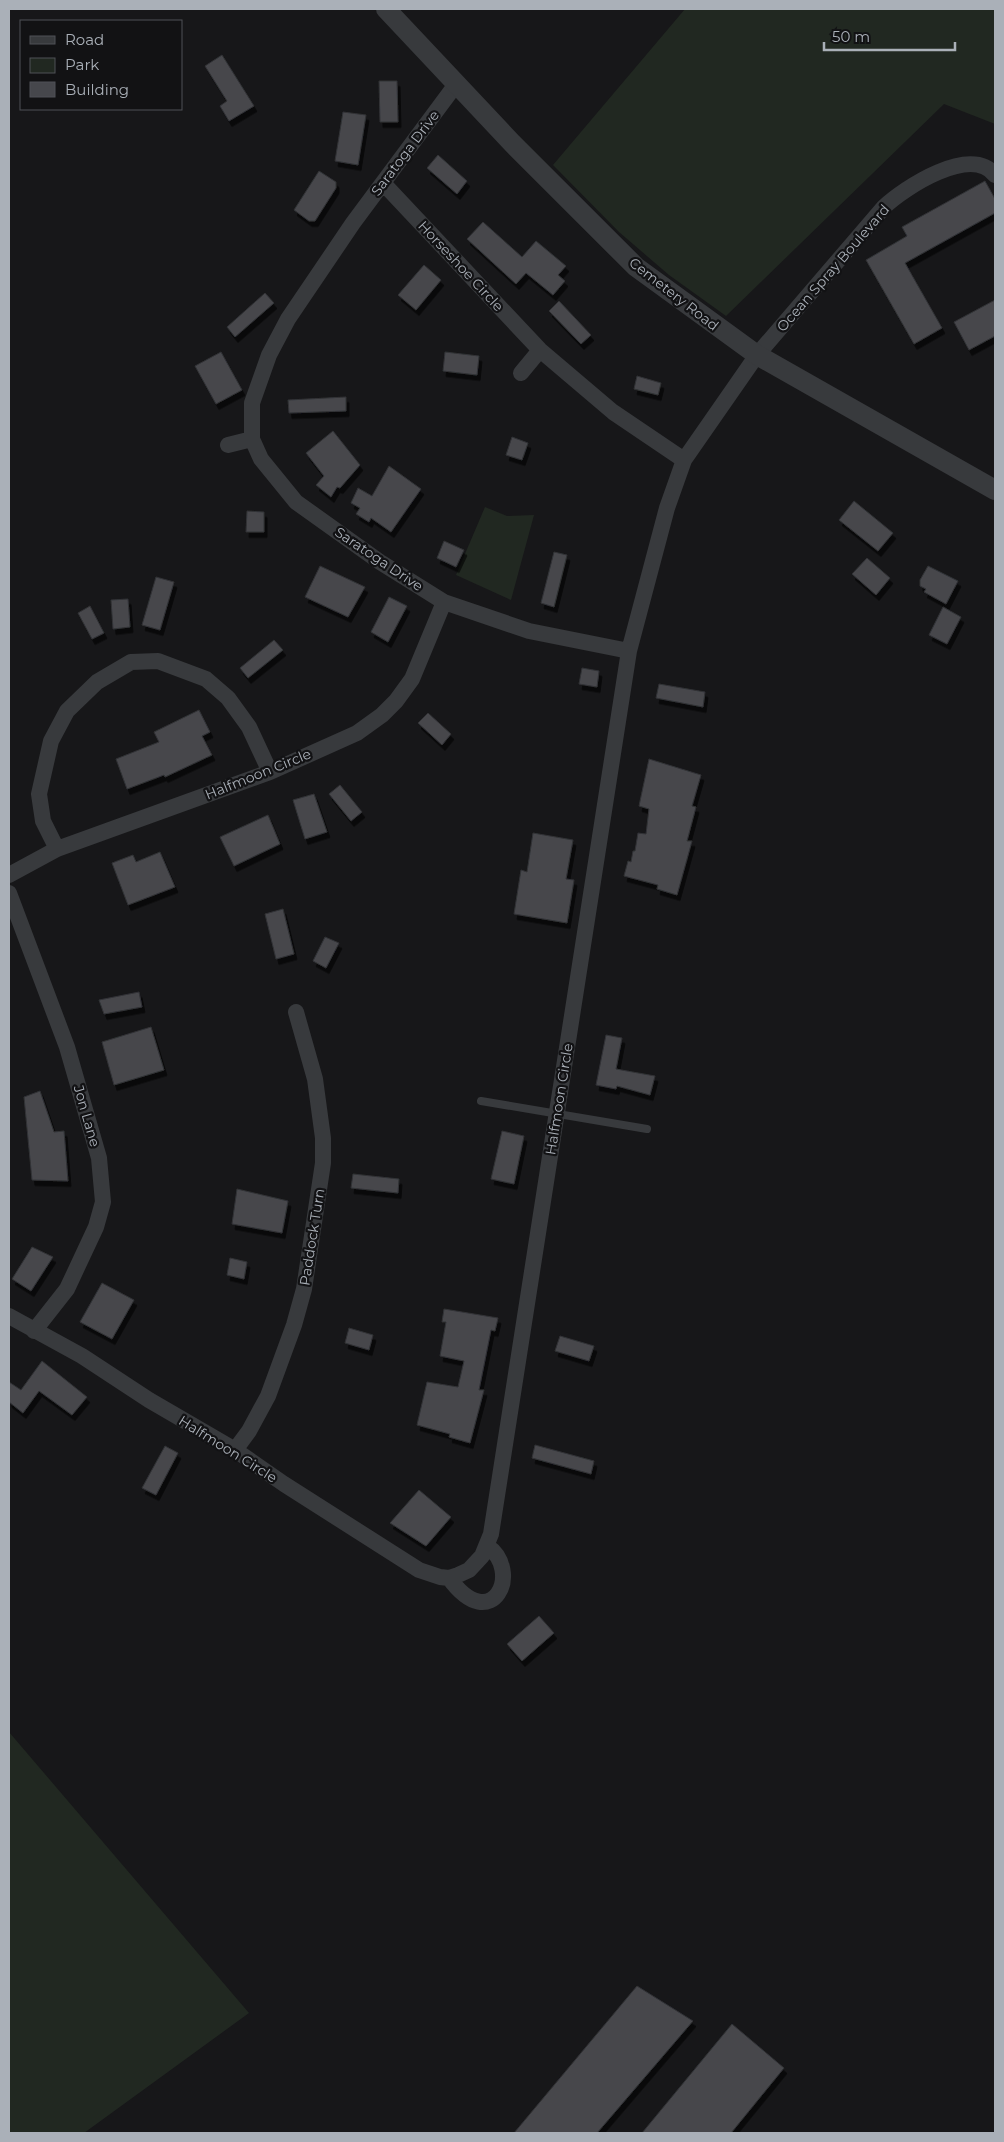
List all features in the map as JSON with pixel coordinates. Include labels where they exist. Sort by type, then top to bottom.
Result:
[{"type":"street","name":"Cemetery Road","points":[[386,9],[512,143],[636,267],[757,355],[995,490]]},
{"type":"street","name":"Saratoga Drive","points":[[457,83],[353,223],[288,319],[269,355],[252,403],[252,440],[261,459],[296,502],[380,562],[444,602],[529,631],[629,651]]},
{"type":"street","name":"Ocean Spray Boulevard","points":[[757,355],[898,193],[924,178],[950,168],[980,164],[992,170],[995,175]]},
{"type":"street","name":"Horseshoe Circle","points":[[383,183],[540,350],[613,412],[684,460]]},
{"type":"street","points":[[521,374],[540,350]]},
{"type":"street","points":[[629,651],[667,508],[684,460],[757,355]]},
{"type":"street","points":[[228,445],[252,440]]},
{"type":"street","name":"Halfmoon Circle","points":[[9,875],[57,849],[270,772],[357,733],[382,715],[396,701],[412,679],[444,602]]},
{"type":"street","name":"Halfmoon Circle","points":[[9,1316],[82,1356],[149,1400],[235,1450],[419,1570],[449,1578],[469,1570],[482,1556],[487,1546],[492,1525],[629,651]]},
{"type":"street","points":[[57,849],[43,821],[39,794],[51,741],[67,711],[97,682],[131,662],[158,661],[206,679],[228,698],[250,727],[270,772]]},
{"type":"street","name":"Jon Lane","points":[[9,893],[67,1047],[99,1158],[103,1202],[96,1227],[67,1289],[34,1331]]},
{"type":"street","name":"Paddock Turn","points":[[235,1450],[249,1430],[268,1396],[294,1325],[304,1289],[323,1163],[323,1138],[315,1079],[296,1012]]},
{"type":"street","points":[[449,1578],[463,1595],[475,1601],[485,1603],[492,1601],[502,1589],[502,1568],[497,1555],[487,1546]]},
{"type":"lane","points":[[481,1101],[648,1129]]},
{"type":"green space","points":[[685,9],[995,9],[995,124],[944,104],[726,316],[669,275],[619,232],[553,165]]},
{"type":"green space","points":[[485,507],[507,516],[534,515],[511,600],[456,575]]},
{"type":"green space","points":[[9,1732],[249,2013],[84,2133],[9,2133]]},
{"type":"building","points":[[222,55],[254,106],[229,121],[220,106],[227,101],[205,66]]},
{"type":"building","points":[[379,81],[397,81],[398,122],[380,122]]},
{"type":"building","points":[[343,112],[366,115],[358,165],[335,161]]},
{"type":"building","points":[[438,155],[467,181],[457,194],[427,168]]},
{"type":"building","points":[[319,171],[336,182],[336,188],[315,221],[309,221],[294,210]]},
{"type":"building","points":[[985,181],[995,199],[995,213],[905,263],[942,328],[914,344],[866,260],[907,236],[902,227]]},
{"type":"building","points":[[483,222],[522,257],[536,241],[566,266],[558,275],[565,281],[553,295],[526,273],[516,284],[467,239]]},
{"type":"building","points":[[424,265],[441,280],[416,310],[398,295]]},
{"type":"building","points":[[265,293],[274,303],[235,337],[227,327]]},
{"type":"building","points":[[995,300],[995,336],[969,350],[954,322]]},
{"type":"building","points":[[559,301],[591,335],[581,344],[549,311]]},
{"type":"building","points":[[221,352],[242,390],[216,404],[195,366]]},
{"type":"building","points":[[445,352],[479,356],[477,375],[443,371]]},
{"type":"building","points":[[637,376],[661,383],[658,395],[634,389]]},
{"type":"building","points":[[346,397],[346,411],[289,413],[288,400]]},
{"type":"building","points":[[333,431],[360,465],[340,488],[337,487],[331,497],[316,485],[324,476],[306,453]]},
{"type":"building","points":[[512,437],[528,443],[522,460],[506,455]]},
{"type":"building","points":[[389,466],[421,489],[391,532],[371,518],[369,522],[356,514],[360,508],[351,503],[358,488],[372,496]]},
{"type":"building","points":[[854,501],[893,533],[878,551],[839,520]]},
{"type":"building","points":[[247,511],[264,512],[264,532],[246,532]]},
{"type":"building","points":[[444,541],[464,550],[456,567],[437,558]]},
{"type":"building","points":[[554,552],[567,555],[554,607],[541,603]]},
{"type":"building","points":[[867,558],[890,578],[876,595],[852,574]]},
{"type":"building","points":[[320,566],[365,587],[348,617],[305,597]]},
{"type":"building","points":[[928,566],[958,581],[946,604],[924,592],[926,589],[920,586],[920,580]]},
{"type":"building","points":[[156,577],[174,582],[160,630],[142,625]]},
{"type":"building","points":[[389,597],[407,606],[388,642],[371,632]]},
{"type":"building","points":[[128,599],[130,627],[113,629],[111,600]]},
{"type":"building","points":[[90,606],[104,633],[92,639],[78,613]]},
{"type":"building","points":[[943,607],[961,617],[947,644],[929,635]]},
{"type":"building","points":[[274,640],[283,650],[248,678],[240,668]]},
{"type":"building","points":[[582,668],[599,671],[597,687],[579,684]]},
{"type":"building","points":[[659,684],[705,692],[703,707],[656,698]]},
{"type":"building","points":[[199,710],[210,732],[202,736],[212,755],[165,777],[164,775],[127,789],[116,759],[159,742],[154,732]]},
{"type":"building","points":[[428,713],[451,734],[442,745],[418,723]]},
{"type":"building","points":[[649,759],[701,775],[692,806],[696,807],[687,841],[692,841],[677,895],[657,889],[658,885],[624,876],[628,861],[631,862],[633,851],[635,851],[638,833],[646,834],[649,809],[639,806]]},
{"type":"building","points":[[340,785],[362,812],[351,821],[329,794]]},
{"type":"building","points":[[314,794],[327,832],[305,839],[293,800]]},
{"type":"building","points":[[268,815],[280,844],[234,866],[220,837]]},
{"type":"building","points":[[533,833],[573,840],[566,879],[574,880],[567,923],[514,914],[521,870],[527,872]]},
{"type":"building","points":[[160,852],[175,887],[128,905],[112,863],[133,855],[136,862]]},
{"type":"building","points":[[283,909],[294,954],[276,959],[265,914]]},
{"type":"building","points":[[325,937],[339,943],[326,968],[313,961]]},
{"type":"building","points":[[139,992],[142,1007],[104,1014],[99,1000]]},
{"type":"building","points":[[151,1027],[164,1070],[114,1085],[102,1042]]},
{"type":"building","points":[[606,1035],[622,1038],[616,1069],[655,1076],[650,1095],[617,1086],[616,1089],[596,1085]]},
{"type":"building","points":[[40,1091],[54,1132],[64,1131],[68,1181],[32,1180],[24,1097]]},
{"type":"building","points":[[502,1131],[524,1136],[514,1184],[491,1179]]},
{"type":"building","points":[[353,1174],[399,1179],[398,1193],[351,1188]]},
{"type":"building","points":[[237,1189],[288,1201],[282,1233],[232,1224]]},
{"type":"building","points":[[32,1247],[53,1257],[31,1291],[12,1279]]},
{"type":"building","points":[[230,1258],[247,1262],[244,1279],[227,1275]]},
{"type":"building","points":[[102,1283],[134,1300],[112,1339],[80,1322]]},
{"type":"building","points":[[444,1309],[498,1318],[495,1331],[491,1330],[479,1390],[484,1390],[470,1443],[449,1437],[450,1434],[417,1425],[427,1382],[458,1387],[464,1361],[440,1356],[446,1322],[442,1322]]},
{"type":"building","points":[[349,1328],[373,1335],[369,1350],[345,1343]]},
{"type":"building","points":[[560,1336],[594,1346],[589,1361],[555,1351]]},
{"type":"building","points":[[42,1361],[87,1397],[72,1415],[39,1391],[23,1413],[9,1402],[9,1382],[21,1390]]},
{"type":"building","points":[[535,1445],[594,1461],[591,1474],[532,1458]]},
{"type":"building","points":[[165,1446],[178,1453],[156,1495],[142,1488]]},
{"type":"building","points":[[419,1490],[451,1517],[426,1546],[390,1523]]},
{"type":"building","points":[[539,1616],[554,1633],[522,1661],[507,1644]]},
{"type":"building","points":[[637,1986],[693,2021],[597,2133],[514,2133]]},
{"type":"building","points":[[732,2024],[784,2068],[731,2133],[642,2133]]}]
